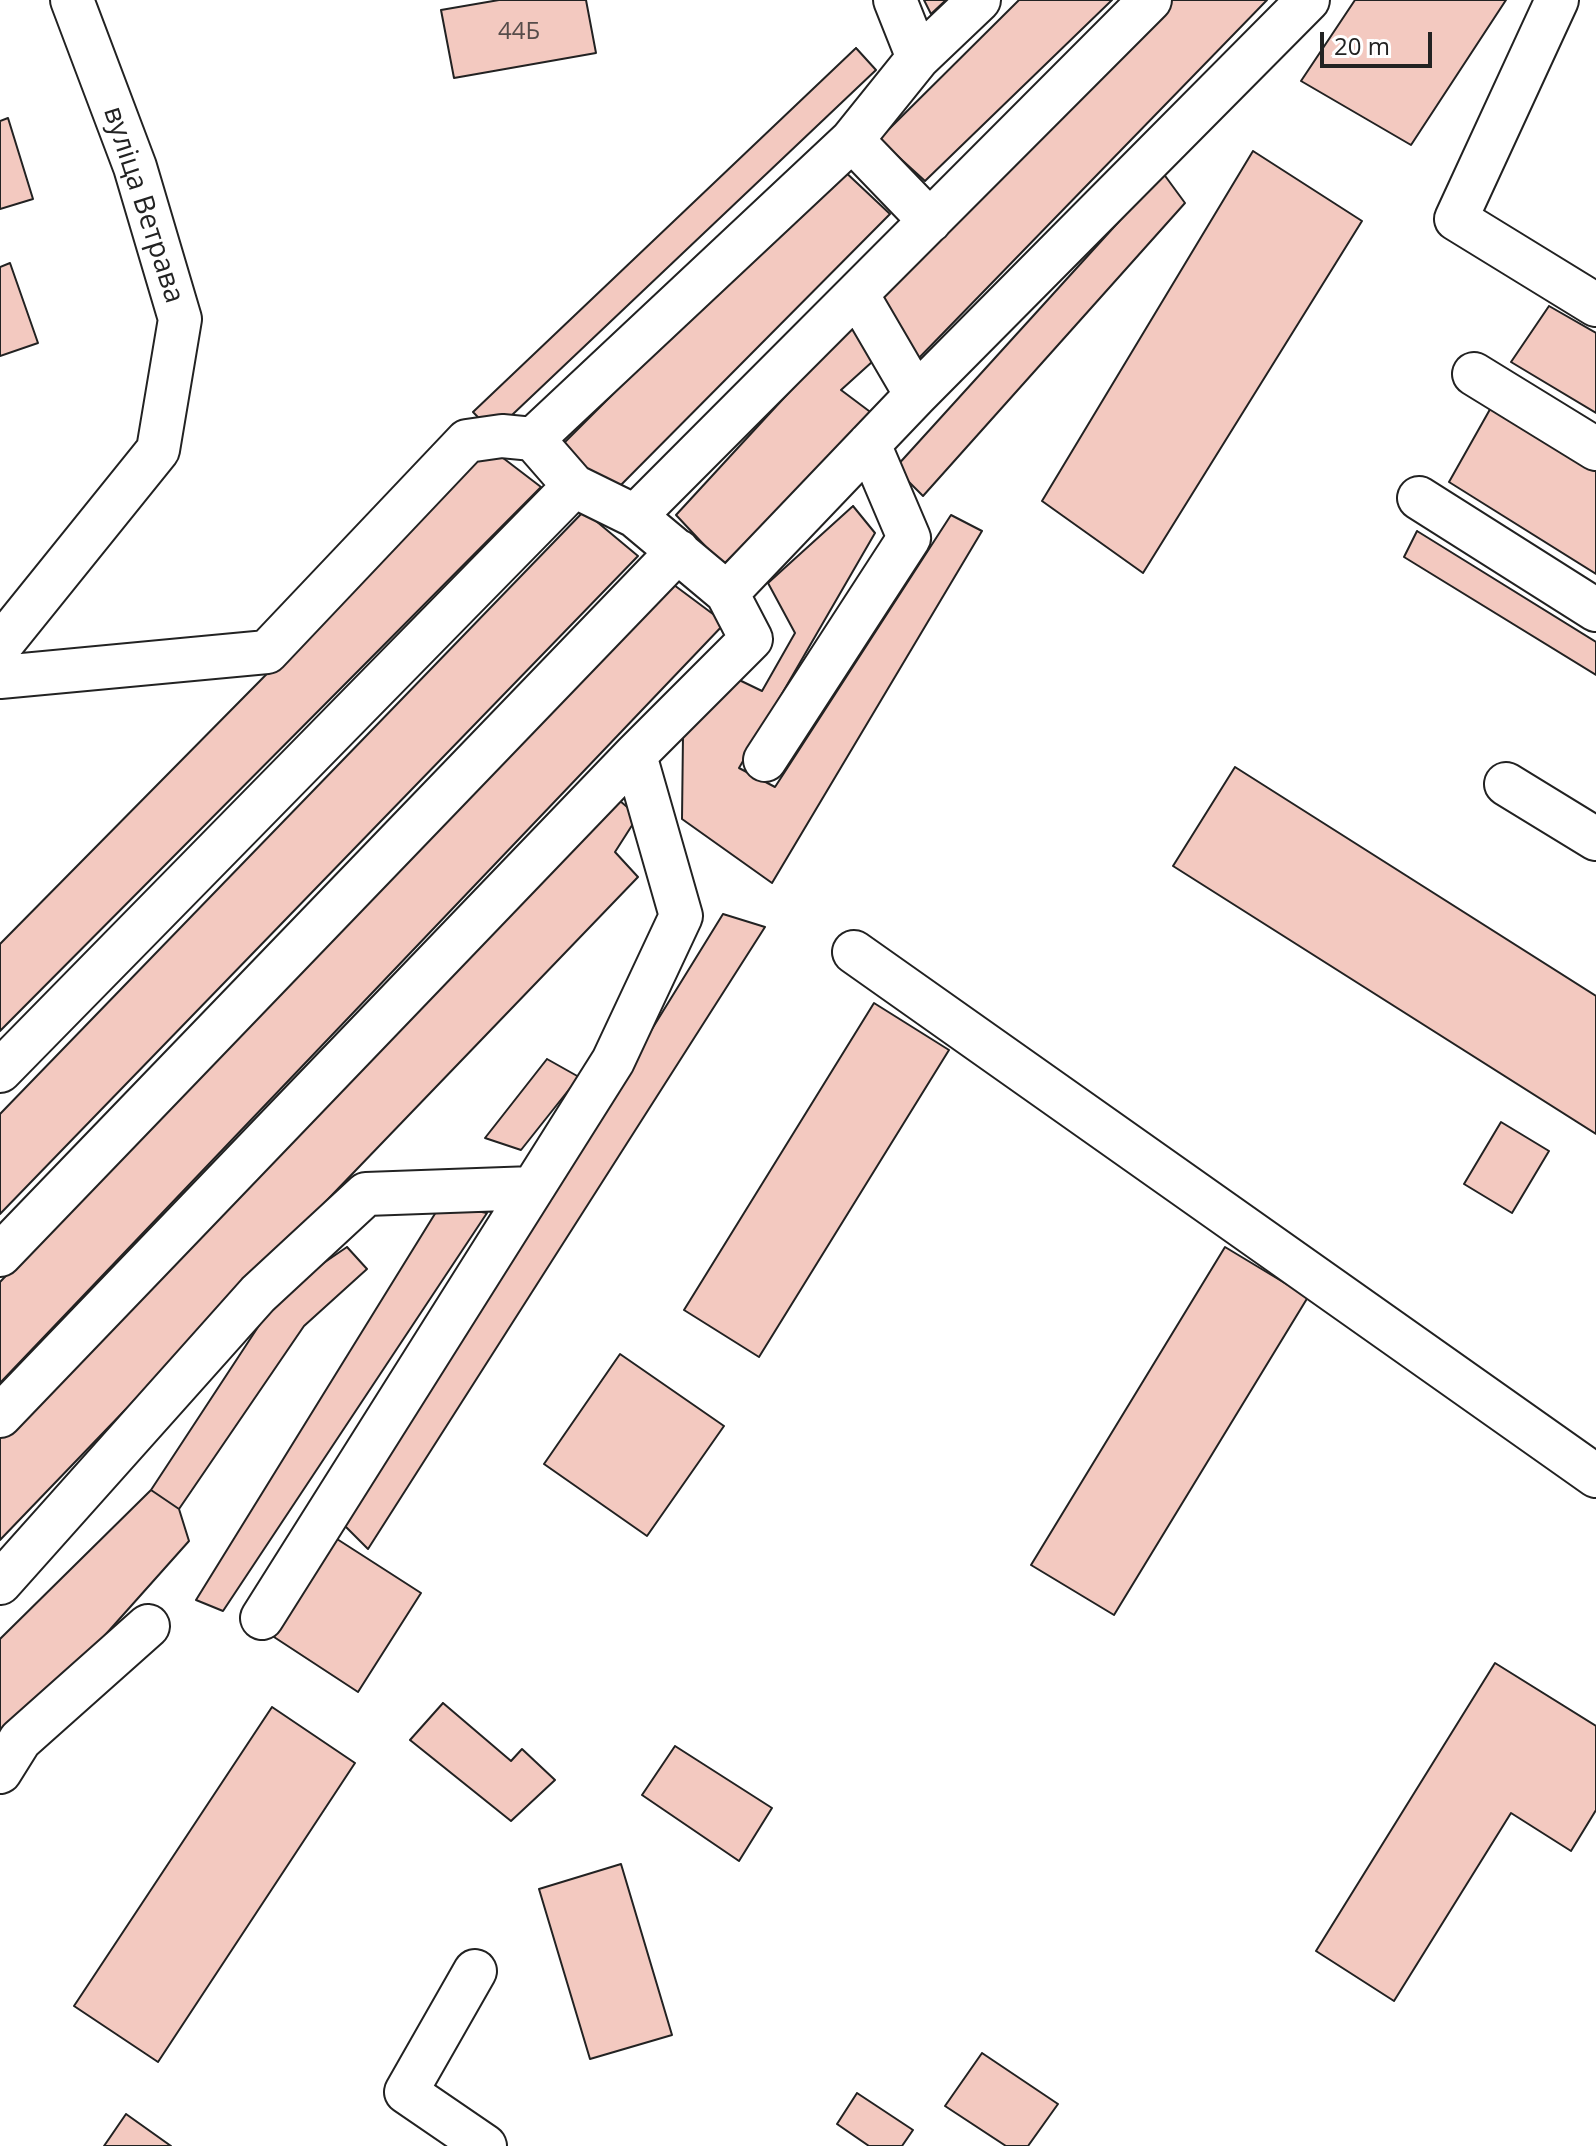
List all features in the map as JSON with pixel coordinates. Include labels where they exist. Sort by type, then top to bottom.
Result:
[{"type":"street","name":"вуліца Ветрава","points":[[0,646],[158,450],[180,319],[135,167],[72,0]]},
{"type":"street","points":[[895,0],[918,58]]},
{"type":"street","points":[[533,439],[852,140],[918,58],[979,0]]},
{"type":"street","points":[[635,516],[1150,0]]},
{"type":"street","points":[[727,593],[916,395],[1308,0]]},
{"type":"street","points":[[1557,0],[1456,219],[1596,305]]},
{"type":"street","points":[[852,140],[930,221]]},
{"type":"street","points":[[857,294],[916,395]]},
{"type":"street","points":[[1474,374],[1596,449]]},
{"type":"street","points":[[0,677],[267,652],[467,441],[502,436],[533,439],[574,486],[635,516],[678,551],[727,593],[751,639],[635,755],[0,1416]]},
{"type":"street","points":[[765,760],[909,538],[869,444]]},
{"type":"street","points":[[0,1071],[574,486]]},
{"type":"street","points":[[1419,498],[1596,610]]},
{"type":"street","points":[[0,1255],[678,551]]},
{"type":"street","points":[[262,1618],[613,1061],[681,916],[635,755]]},
{"type":"street","points":[[1506,784],[1596,839]]},
{"type":"street","points":[[854,952],[1596,1476]]},
{"type":"street","points":[[0,1583],[258,1294],[366,1194],[533,1188]]},
{"type":"street","points":[[0,1772],[20,1740],[148,1626]]},
{"type":"street","points":[[475,1971],[406,2092],[485,2146]]},
{"type":"building","points":[[499,0],[586,0],[596,53],[454,78],[441,10]]},
{"type":"building","points":[[924,0],[946,0],[931,14]]},
{"type":"building","points":[[1019,0],[1112,0],[925,181],[879,139]]},
{"type":"building","points":[[1171,0],[1267,0],[916,361],[878,296]]},
{"type":"building","points":[[1355,0],[1506,0],[1411,145],[1301,81]]},
{"type":"building","points":[[856,48],[876,70],[493,433],[473,412]]},
{"type":"building","points":[[8,118],[33,199],[0,209],[0,121]]},
{"type":"building","points":[[1253,151],[1362,221],[1143,573],[1042,501]]},
{"type":"building","points":[[840,167],[890,214],[608,498],[561,446]]},
{"type":"building","points":[[1163,173],[1185,203],[923,496],[895,468]]},
{"type":"building","points":[[10,263],[38,343],[0,356],[0,267]]},
{"type":"building","points":[[1549,306],[1596,333],[1596,413],[1511,362]]},
{"type":"building","points":[[852,324],[883,352],[841,390],[873,414],[723,565],[676,515]]},
{"type":"building","points":[[1493,404],[1596,470],[1596,574],[1449,482]]},
{"type":"building","points":[[490,448],[541,487],[0,1031],[0,944]]},
{"type":"building","points":[[853,506],[875,533],[739,768],[775,787],[951,515],[982,531],[772,883],[682,819],[683,735],[733,677],[762,691],[795,633],[768,583]]},
{"type":"building","points":[[584,511],[638,556],[0,1214],[0,1114]]},
{"type":"building","points":[[1417,531],[1596,642],[1596,675],[1404,557]]},
{"type":"building","points":[[670,582],[725,623],[0,1383],[0,1282]]},
{"type":"building","points":[[1235,767],[1596,996],[1596,1134],[1173,866]]},
{"type":"building","points":[[614,796],[638,816],[615,852],[638,877],[0,1540],[0,1438]]},
{"type":"building","points":[[723,914],[765,927],[368,1549],[345,1526]]},
{"type":"building","points":[[874,1003],[949,1050],[759,1357],[684,1310]]},
{"type":"building","points":[[547,1059],[579,1077],[521,1150],[485,1138]]},
{"type":"building","points":[[1501,1122],[1549,1151],[1512,1213],[1464,1184]]},
{"type":"building","points":[[441,1204],[487,1213],[223,1611],[196,1600]]},
{"type":"building","points":[[347,1247],[367,1269],[304,1326],[179,1509],[151,1490],[281,1292]]},
{"type":"building","points":[[1225,1247],[1308,1297],[1114,1615],[1031,1565]]},
{"type":"building","points":[[620,1354],[724,1426],[647,1536],[544,1464]]},
{"type":"building","points":[[151,1490],[179,1509],[189,1541],[98,1643],[0,1739],[0,1639]]},
{"type":"building","points":[[337,1539],[421,1593],[358,1692],[274,1637]]},
{"type":"building","points":[[1495,1663],[1596,1726],[1596,1810],[1571,1851],[1511,1813],[1394,2001],[1316,1951]]},
{"type":"building","points":[[443,1703],[511,1761],[522,1749],[555,1780],[511,1821],[410,1740]]},
{"type":"building","points":[[272,1707],[355,1763],[158,2062],[74,2006]]},
{"type":"building","points":[[675,1746],[772,1808],[739,1861],[642,1795]]},
{"type":"building","points":[[621,1864],[672,2035],[590,2059],[539,1889]]},
{"type":"building","points":[[982,2053],[1058,2104],[1028,2146],[1006,2146],[945,2106]]},
{"type":"building","points":[[857,2093],[913,2130],[902,2146],[869,2146],[837,2124]]},
{"type":"building","points":[[126,2114],[171,2146],[104,2146]]}]
